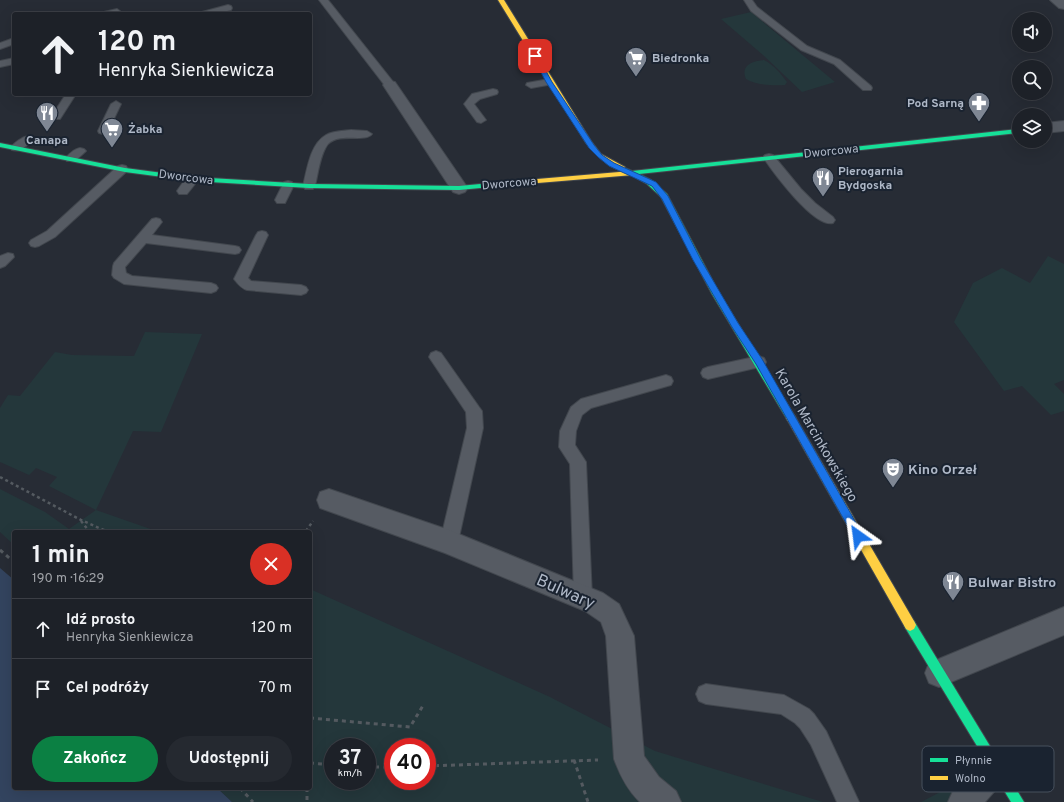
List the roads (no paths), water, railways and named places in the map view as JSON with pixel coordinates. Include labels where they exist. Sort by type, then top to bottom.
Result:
[{"type":"street","name":"Karola Marcinkowskiego","points":[[501,0],[521,30],[549,82],[591,146],[600,156],[612,164],[654,184],[665,198],[697,260],[735,325],[759,362],[826,481],[982,746]]},
{"type":"street","points":[[1056,0],[1064,5]]},
{"type":"street","points":[[390,85],[459,188]]},
{"type":"street","points":[[1052,127],[1064,126]]},
{"type":"street","name":"Dworcowa","points":[[0,145],[122,169],[193,179],[309,186],[459,188],[632,173],[1012,132]]},
{"type":"street","name":"Bulwary","points":[[328,500],[449,542],[583,597],[594,602],[610,613],[620,636],[629,759],[638,777],[651,793],[664,802]]},
{"type":"street","points":[[939,673],[1064,621]]},
{"type":"street","points":[[964,802],[973,792]]},
{"type":"street","name":"Karola Marcinkowskiego","points":[[1011,792],[1018,802]]},
{"type":"lane","points":[[323,0],[390,85]]},
{"type":"lane","points":[[748,0],[754,9],[804,48],[837,62],[867,88]]},
{"type":"lane","points":[[213,12],[228,8]]},
{"type":"lane","points":[[0,46],[12,42]]},
{"type":"lane","points":[[0,64],[12,61]]},
{"type":"lane","points":[[531,85],[549,82]]},
{"type":"lane","points":[[481,120],[469,104],[471,99],[479,95],[493,92]]},
{"type":"lane","points":[[56,116],[71,96]]},
{"type":"lane","points":[[103,131],[116,104]]},
{"type":"lane","points":[[309,186],[321,144],[334,135],[346,133],[367,134]]},
{"type":"lane","points":[[16,148],[28,139]]},
{"type":"lane","points":[[71,159],[80,151]]},
{"type":"lane","points":[[770,158],[794,190],[809,206],[828,220]]},
{"type":"lane","points":[[35,243],[51,234],[122,169]]},
{"type":"lane","points":[[183,190],[193,179]]},
{"type":"lane","points":[[280,200],[288,185]]},
{"type":"lane","points":[[156,222],[119,266],[120,275],[129,281],[211,288]]},
{"type":"lane","points":[[262,235],[241,279],[247,285],[301,290]]},
{"type":"lane","points":[[143,238],[235,250]]},
{"type":"lane","points":[[436,357],[474,411],[475,428],[449,542]]},
{"type":"lane","points":[[708,373],[759,362]]},
{"type":"lane","points":[[583,597],[578,462],[567,448],[568,430],[576,411],[586,403],[666,381]]},
{"type":"lane","points":[[706,694],[784,705],[795,711],[816,733],[848,802]]},
{"type":"water","points":[[0,568],[12,578],[12,790],[219,790],[232,802],[0,802]]},
{"type":"place","name":"Biedronka","points":[[636,78]]},
{"type":"place","name":"Pod Sarną","points":[[979,122]]},
{"type":"place","name":"Canapa","points":[[47,132]]},
{"type":"place","name":"Żabka","points":[[112,148]]},
{"type":"place","name":"Pierogarnia Bydgoska","points":[[823,198]]},
{"type":"place","name":"Kino Orzeł","points":[[893,488]]},
{"type":"place","name":"Bulwar Bistro","points":[[953,602]]}]
